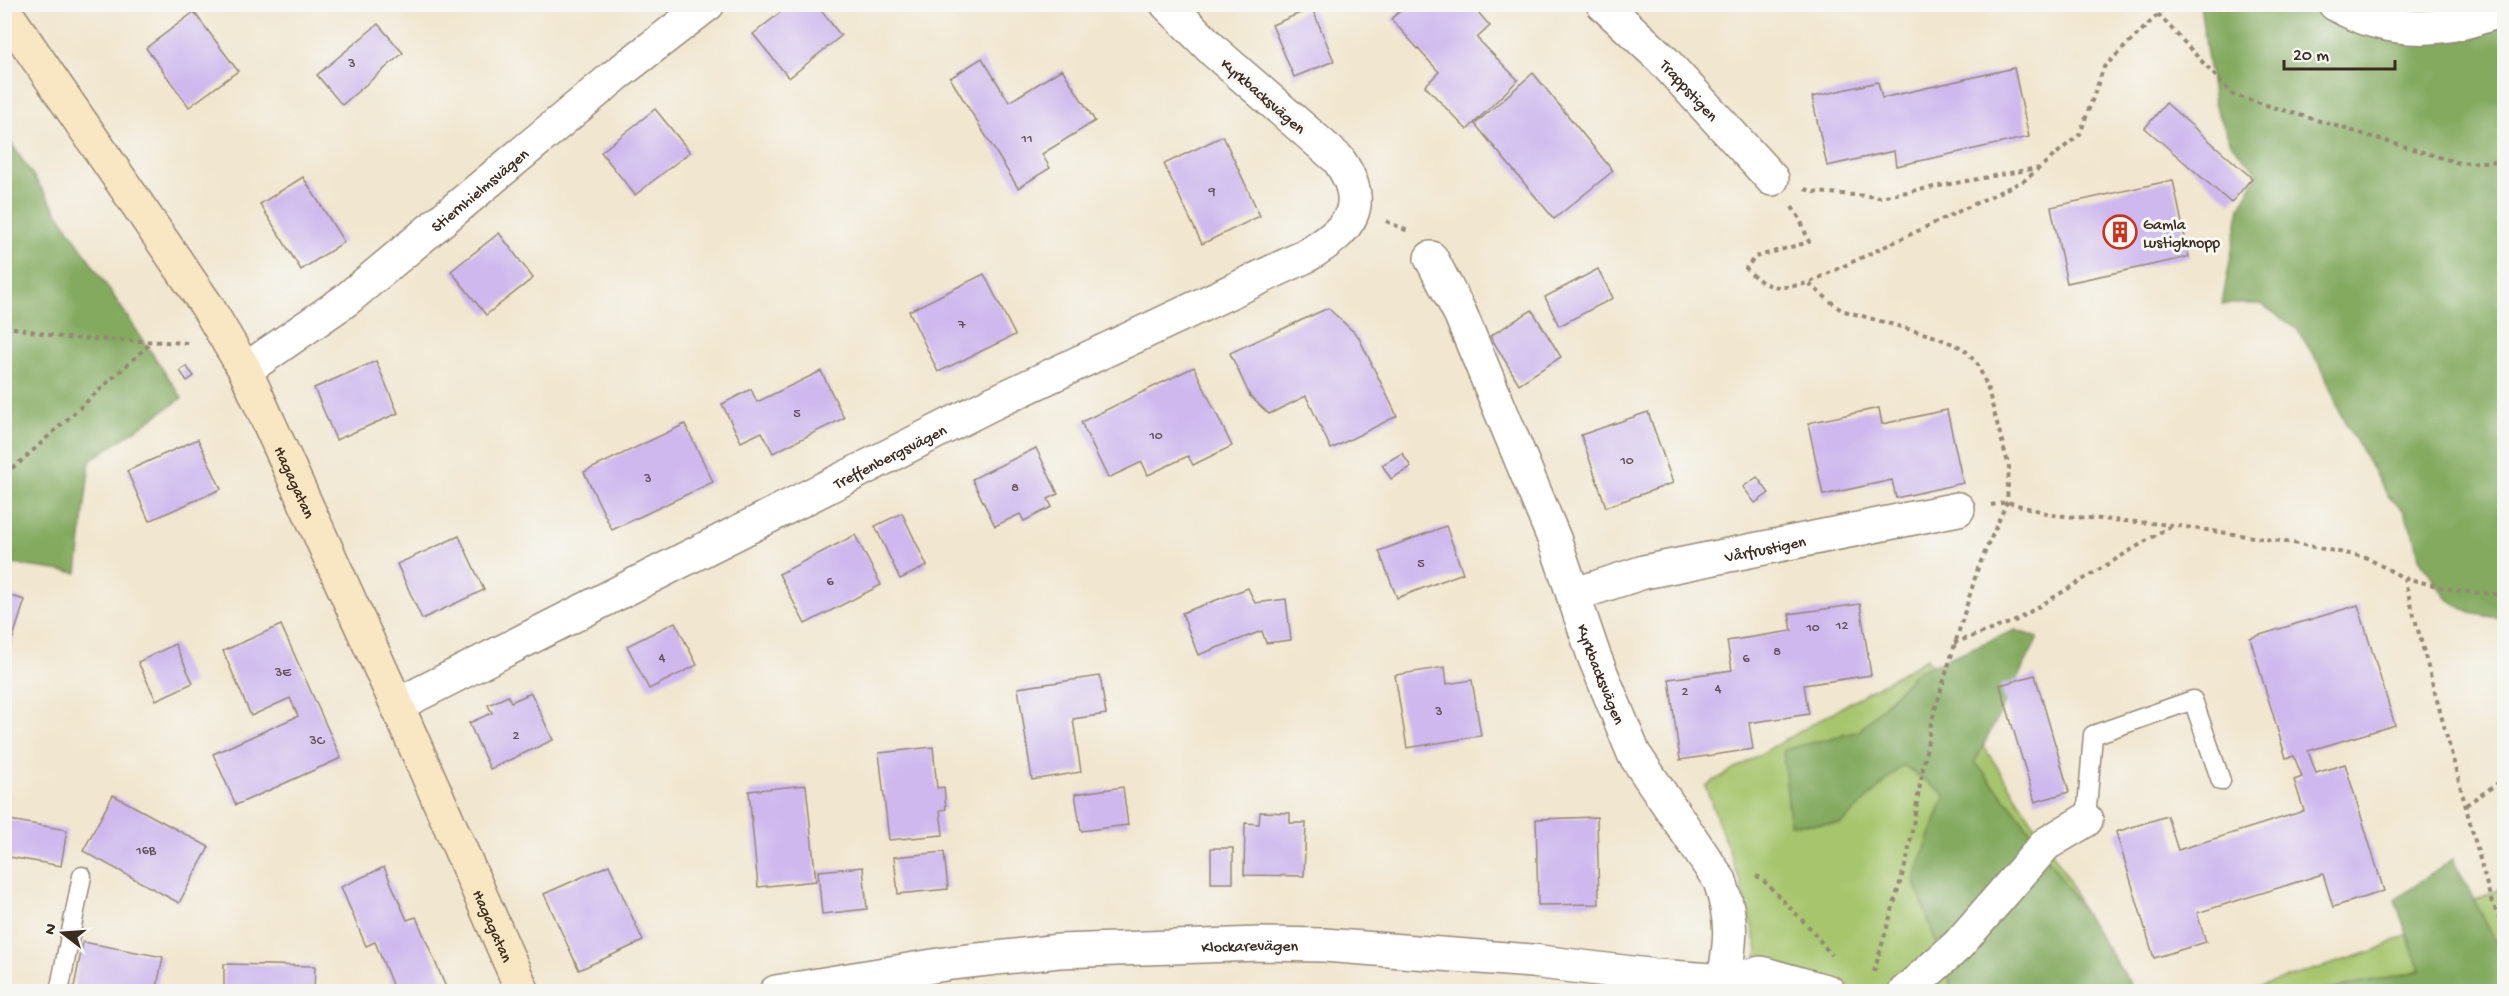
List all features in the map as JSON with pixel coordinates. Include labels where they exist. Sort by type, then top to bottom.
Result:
[{"type":"street","name":"Stiernhielmsvägen","points":[[245,370],[346,300],[616,75],[708,4]]},
{"type":"street","name":"Kyrkbacksvägen","points":[[1167,4],[1215,52],[1338,159],[1348,174],[1354,197]]},
{"type":"street","name":"Trappstigen","points":[[1603,4],[1684,81],[1772,179]]},
{"type":"street","points":[[2335,4],[2350,13],[2394,27],[2443,28],[2485,17],[2505,8]]},
{"type":"street","name":"Hagagatan","points":[[4,10],[207,306],[245,370],[397,705],[523,992]]},
{"type":"street","name":"Treffenbergsvägen","points":[[397,705],[980,409],[1305,256],[1331,240],[1348,225],[1354,197]]},
{"type":"street","name":"Kyrkbacksvägen","points":[[1431,258],[1460,313],[1555,541],[1594,656],[1634,754],[1720,881],[1732,934],[1723,986]]},
{"type":"street","name":"Vårfrustigen","points":[[1573,595],[1644,572],[1958,509]]},
{"type":"street","points":[[1905,992],[1958,945],[2046,844],[2086,820]]},
{"type":"street","name":"Klockarevägen","points":[[776,992],[951,963],[1059,951],[1260,944],[1324,945],[1532,961],[1723,986]]},
{"type":"street","points":[[1723,986],[1761,973],[1833,978]]},
{"type":"lane","points":[[2086,820],[2093,735],[2193,700],[2221,782]]},
{"type":"lane","points":[[60,992],[82,876]]},
{"type":"path","points":[[2025,180],[2080,134],[2104,67],[2169,4]]},
{"type":"path","points":[[2158,14],[2233,95],[2459,163],[2505,161]]},
{"type":"path","points":[[1772,179],[1815,192],[1880,197],[2040,168]]},
{"type":"path","points":[[1772,179],[1800,219],[1809,242],[1755,257],[1746,268],[1755,279],[1779,289],[1808,283]]},
{"type":"path","points":[[1354,197],[1412,234],[1431,258]]},
{"type":"path","points":[[4,326],[67,338],[196,344],[189,334]]},
{"type":"path","points":[[4,473],[18,464],[151,343]]},
{"type":"path","points":[[1958,509],[2007,502],[2053,515],[2173,525],[2293,543],[2365,557],[2404,578],[2458,591],[2505,595]]},
{"type":"path","points":[[1954,643],[2015,621],[2173,525]]},
{"type":"path","points":[[2404,578],[2491,900],[2505,928]]},
{"type":"path","points":[[2466,805],[2505,778]]},
{"type":"path","points":[[1704,859],[1761,878],[1810,929],[1833,978]]},
{"type":"green space","points":[[2200,5],[2504,5],[2504,619],[2470,613],[2446,598],[2419,558],[2415,538],[2403,510],[2388,496],[2341,415],[2323,370],[2297,329],[2261,304],[2222,304],[2240,207],[2258,173],[2231,143],[2214,103]]},
{"type":"green space","points":[[5,134],[182,398],[90,461],[77,573],[5,563]]},
{"type":"green space","points":[[2015,630],[2038,638],[1975,762],[2024,822],[2135,991],[1953,991],[1914,879],[1945,795],[1903,765],[1841,824],[1790,824],[1783,750],[1859,731],[1916,672]]},
{"type":"green space","points":[[1927,658],[2066,874],[2118,991],[1752,991],[1758,950],[1740,881],[1705,786]]},
{"type":"green space","points":[[2453,859],[2504,958],[2504,991],[2319,991],[2420,971],[2395,900]]},
{"type":"green space","points":[[2504,886],[2504,991],[2242,992],[2376,950]]},
{"type":"building","points":[[453,4],[468,4],[460,12]]},
{"type":"building","points":[[791,4],[816,4],[841,36],[789,78],[753,34]]},
{"type":"building","points":[[1408,4],[1471,4],[1490,26],[1477,38],[1518,80],[1467,130],[1425,86],[1439,72],[1391,19]]},
{"type":"building","points":[[1312,8],[1334,61],[1294,77],[1272,25]]},
{"type":"building","points":[[194,12],[238,71],[189,107],[146,48]]},
{"type":"building","points":[[378,24],[403,53],[342,105],[317,75]]},
{"type":"building","points":[[982,58],[1009,102],[1062,69],[1095,121],[1042,154],[1050,168],[1018,188],[950,78]]},
{"type":"building","points":[[2014,68],[2029,137],[1896,166],[1894,151],[1827,166],[1812,97],[1878,82],[1882,98]]},
{"type":"building","points":[[1533,73],[1613,171],[1554,219],[1475,124]]},
{"type":"building","points":[[2166,103],[2252,178],[2231,203],[2145,128]]},
{"type":"building","points":[[655,109],[690,152],[635,195],[601,152]]},
{"type":"building","points":[[1223,136],[1260,216],[1202,244],[1164,164]]},
{"type":"building","points":[[303,177],[344,242],[301,270],[260,204]]},
{"type":"building","name":"Gamla Lustigknopp","points":[[2173,180],[2189,257],[2067,283],[2051,207]]},
{"type":"building","points":[[499,233],[533,278],[486,315],[451,271]]},
{"type":"building","points":[[1598,269],[1613,298],[1559,326],[1545,297]]},
{"type":"building","points":[[984,274],[1015,335],[938,372],[909,311]]},
{"type":"building","points":[[1328,308],[1358,336],[1397,416],[1331,449],[1306,396],[1269,414],[1250,396],[1230,353]]},
{"type":"building","points":[[1532,310],[1561,357],[1519,384],[1490,336]]},
{"type":"building","points":[[376,361],[398,413],[336,440],[314,388]]},
{"type":"building","points":[[186,366],[194,376],[187,381],[180,371]]},
{"type":"building","points":[[1194,367],[1232,446],[1193,465],[1188,456],[1148,475],[1142,462],[1108,478],[1081,422]]},
{"type":"building","points":[[821,371],[844,418],[773,453],[762,432],[741,442],[722,404],[751,389],[757,402]]},
{"type":"building","points":[[1879,408],[1882,424],[1947,410],[1963,483],[1896,498],[1892,480],[1823,495],[1808,423]]},
{"type":"building","points":[[1648,412],[1673,483],[1606,507],[1581,435]]},
{"type":"building","points":[[685,424],[713,482],[612,530],[584,472]]},
{"type":"building","points":[[198,439],[221,489],[149,521],[127,471]]},
{"type":"building","points":[[1036,448],[1058,494],[1048,499],[1052,507],[1024,521],[1020,514],[995,526],[972,479]]},
{"type":"building","points":[[1402,453],[1411,467],[1391,479],[1382,465]]},
{"type":"building","points":[[1757,477],[1769,493],[1755,503],[1743,487]]},
{"type":"building","points":[[902,513],[927,566],[900,579],[875,526]]},
{"type":"building","points":[[1446,526],[1463,573],[1397,598],[1379,551]]},
{"type":"building","points":[[855,535],[881,585],[805,624],[779,574]]},
{"type":"building","points":[[459,536],[484,590],[422,619],[397,564]]},
{"type":"building","points":[[1248,588],[1255,603],[1286,599],[1291,640],[1266,643],[1262,631],[1198,655],[1182,613]]},
{"type":"building","points":[[4,594],[25,600],[5,662],[4,662]]},
{"type":"building","points":[[1860,604],[1871,675],[1804,685],[1809,714],[1749,723],[1753,749],[1680,760],[1669,679],[1732,670],[1727,641],[1792,631],[1789,614]]},
{"type":"building","points":[[2358,605],[2395,725],[2308,751],[2316,773],[2345,764],[2384,891],[2333,907],[2323,874],[2197,913],[2206,942],[2154,958],[2116,832],[2167,816],[2178,850],[2304,811],[2294,780],[2302,777],[2294,756],[2286,758],[2250,638]]},
{"type":"building","points":[[675,622],[697,665],[649,689],[627,646]]},
{"type":"building","points":[[281,625],[341,758],[236,805],[213,754],[298,716],[290,698],[251,716],[223,651]]},
{"type":"building","points":[[175,644],[193,683],[156,700],[138,662]]},
{"type":"building","points":[[1445,667],[1447,684],[1472,680],[1481,736],[1407,748],[1395,675]]},
{"type":"building","points":[[2035,675],[2069,792],[2035,802],[2000,685]]},
{"type":"building","points":[[1100,676],[1106,714],[1073,719],[1081,772],[1032,780],[1018,688]]},
{"type":"building","points":[[531,693],[553,740],[490,769],[469,723],[492,713],[488,705],[508,696],[511,702]]},
{"type":"building","points":[[933,747],[937,788],[944,787],[946,809],[940,810],[943,835],[889,840],[879,753]]},
{"type":"building","points":[[806,785],[816,881],[758,887],[749,791]]},
{"type":"building","points":[[1123,787],[1128,825],[1081,831],[1075,794]]},
{"type":"building","points":[[113,795],[209,847],[179,903],[83,851]]},
{"type":"building","points":[[1260,812],[1290,813],[1290,823],[1306,823],[1304,876],[1244,875],[1245,823],[1259,824]]},
{"type":"building","points":[[1597,817],[1599,904],[1538,905],[1536,819]]},
{"type":"building","points":[[4,819],[67,830],[61,866],[4,856]]},
{"type":"building","points":[[1211,848],[1233,848],[1233,883],[1211,883]]},
{"type":"building","points":[[944,852],[948,889],[898,894],[894,857]]},
{"type":"building","points":[[609,865],[643,941],[579,970],[544,894]]},
{"type":"building","points":[[384,867],[407,920],[416,917],[448,992],[395,992],[375,942],[366,946],[341,887]]},
{"type":"building","points":[[863,867],[867,909],[822,914],[818,871]]},
{"type":"building","points":[[83,942],[163,957],[156,992],[73,992]]},
{"type":"building","points":[[224,964],[315,966],[314,992],[224,992]]},
{"type":"place","name":"Gamla Lustigknopp","points":[[2120,232]]}]
